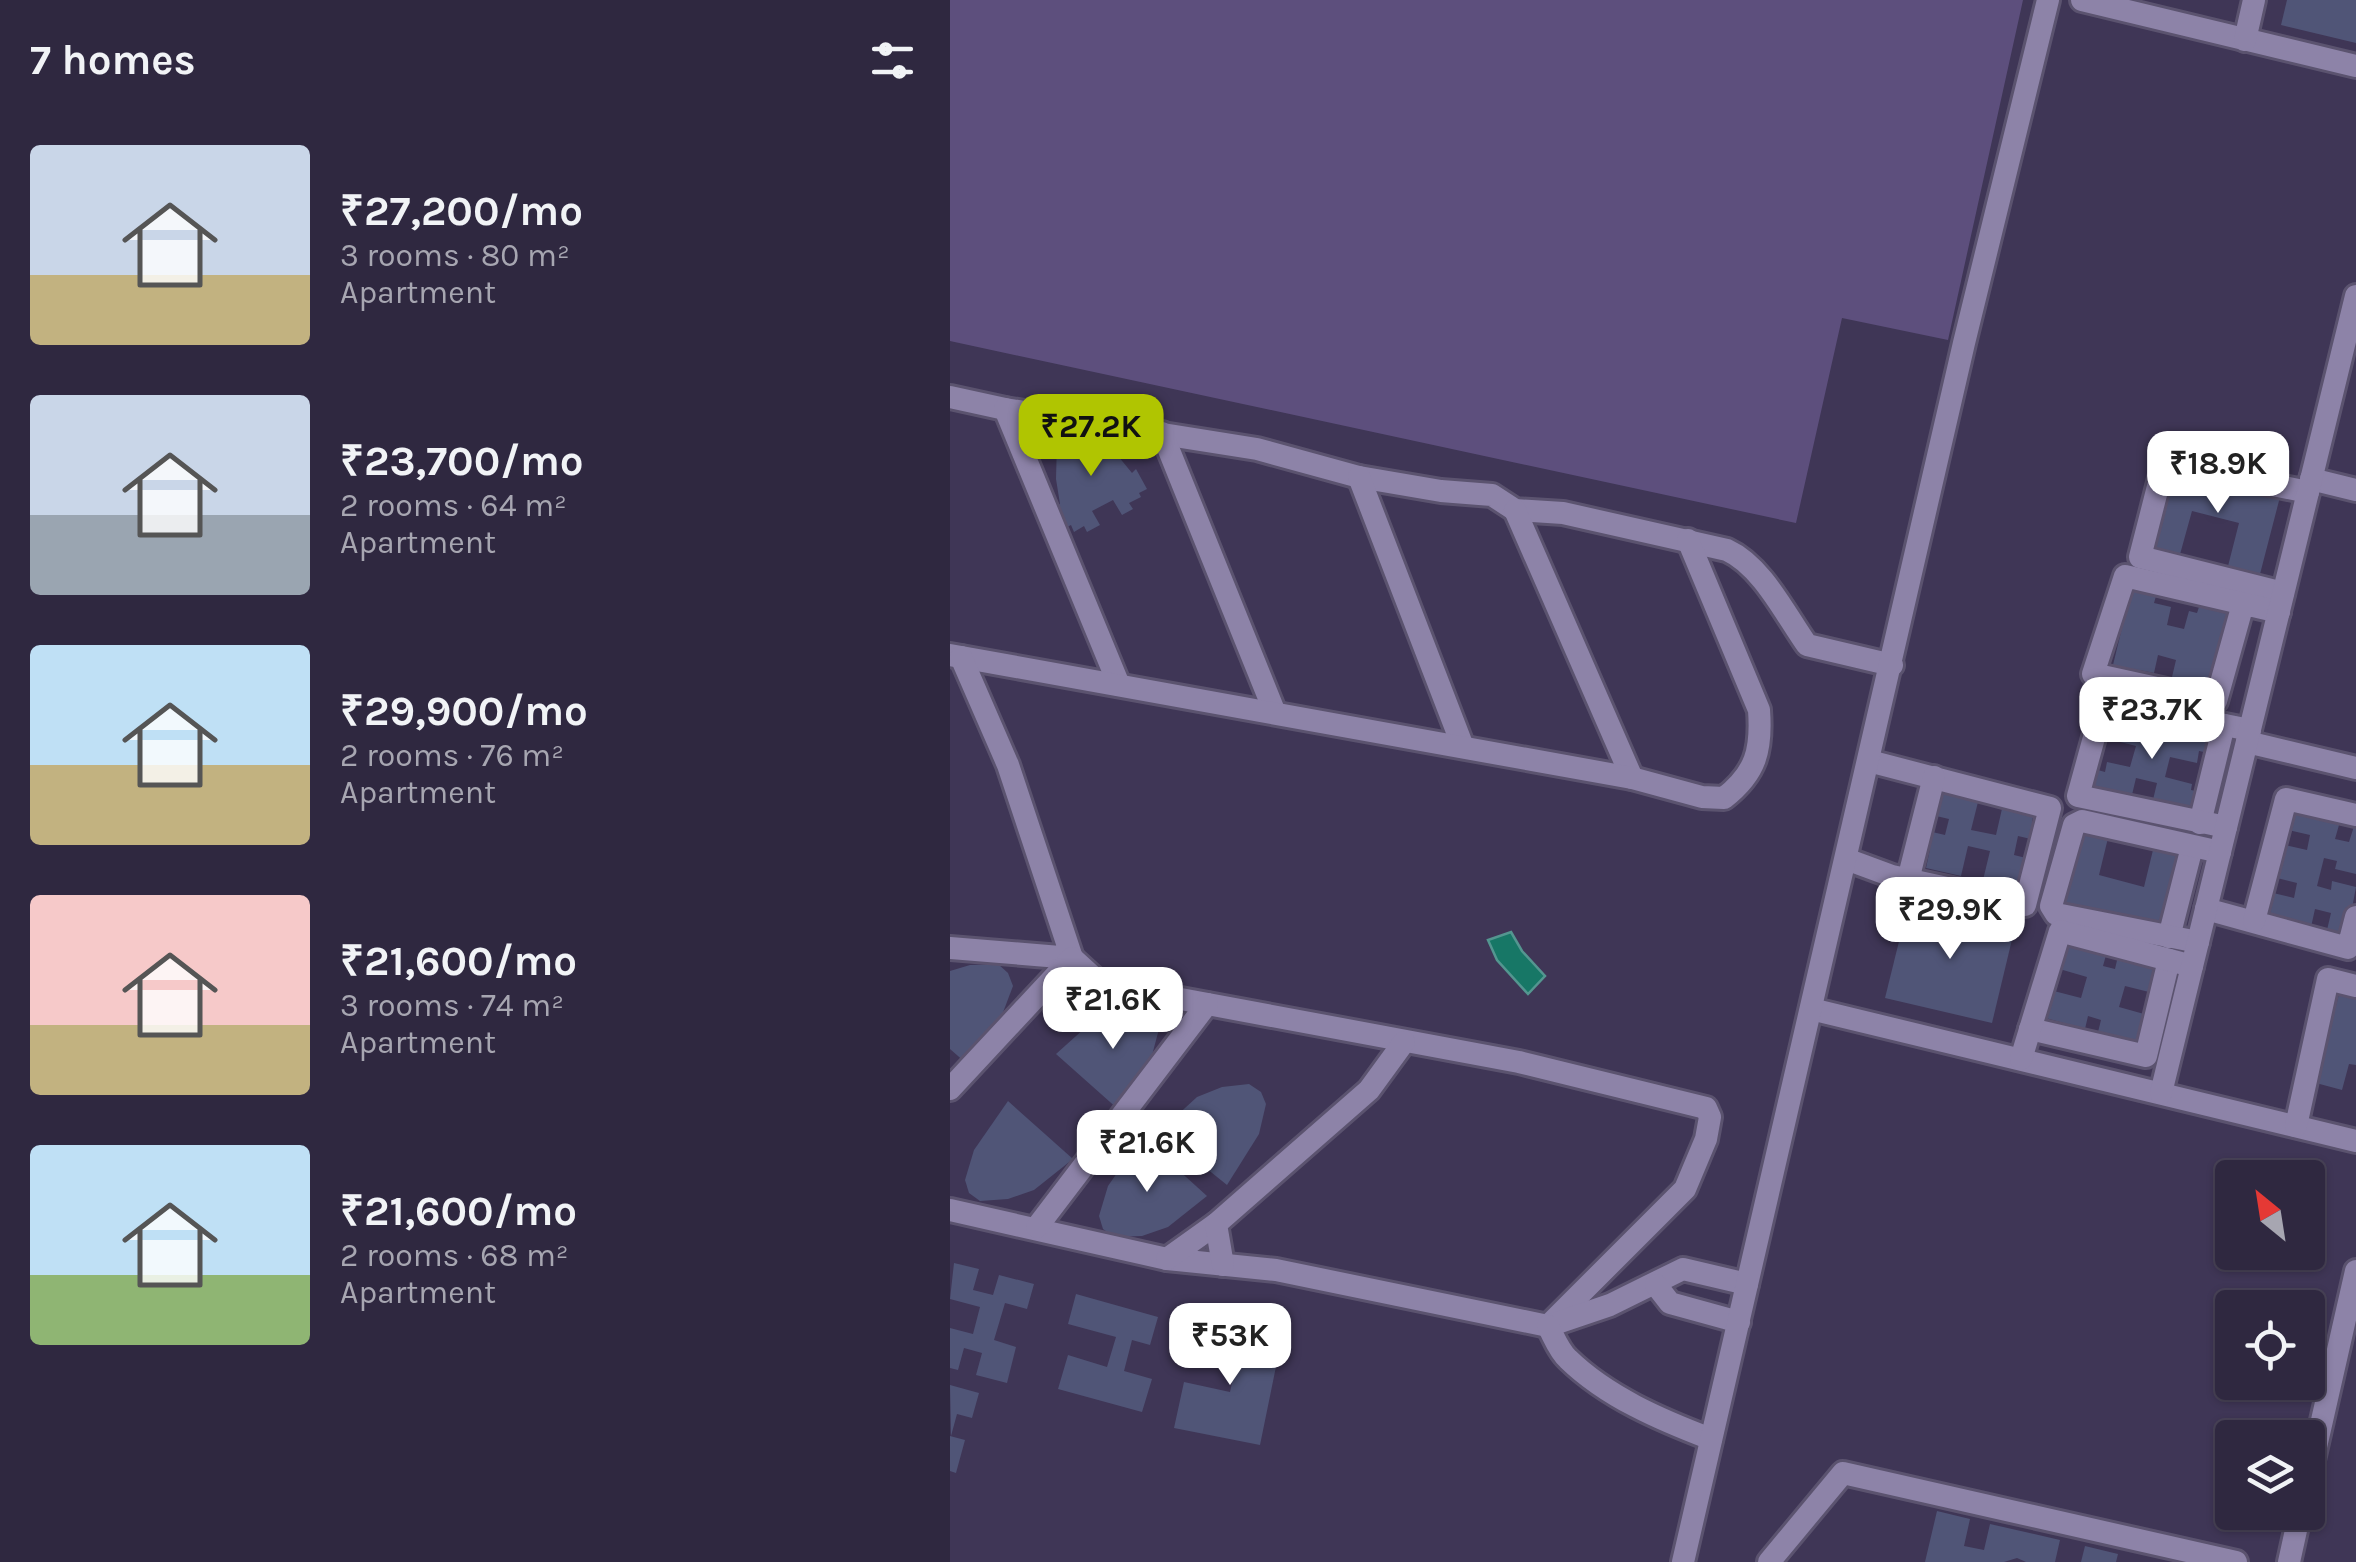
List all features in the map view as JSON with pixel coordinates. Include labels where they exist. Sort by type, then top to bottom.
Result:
[{"type":"street","points":[[1683,1562],[2048,0]]},
{"type":"street","points":[[2082,0],[2356,66]]},
{"type":"street","points":[[2245,40],[2254,0]]},
{"type":"street","points":[[2030,1029],[2146,1056],[2182,951],[2206,908],[2309,486],[2348,359],[2356,296]]},
{"type":"street","points":[[950,397],[1257,449],[1358,477],[1440,492],[1492,495],[1515,510],[1563,513],[1688,540],[1739,556],[1766,586],[1807,645],[1892,665]]},
{"type":"street","points":[[1005,409],[1119,685]]},
{"type":"street","points":[[1162,433],[1275,713]]},
{"type":"street","points":[[2281,602],[2140,557],[2164,463],[2356,490]]},
{"type":"street","points":[[1358,477],[1463,747]]},
{"type":"street","points":[[1515,510],[1632,778]]},
{"type":"street","points":[[956,656],[1632,778],[1702,798],[1724,798],[1745,782],[1761,737],[1759,710],[1688,540]]},
{"type":"street","points":[[2243,604],[2216,701],[2093,674],[2125,576],[2243,604],[2281,602]]},
{"type":"street","points":[[956,656],[1008,765],[1072,958],[1106,989],[1519,1062],[1706,1108],[1710,1117],[1706,1139],[1685,1189],[1548,1326]]},
{"type":"street","points":[[2226,826],[2078,796],[2104,701],[2224,725],[2248,736],[2356,768]]},
{"type":"street","points":[[2200,822],[2224,725]]},
{"type":"street","points":[[1846,859],[1908,880],[2025,905],[2050,808],[1869,761]]},
{"type":"street","points":[[1908,880],[1934,778]]},
{"type":"street","points":[[2254,921],[2286,799],[2356,814]]},
{"type":"street","points":[[2182,951],[2056,914],[2051,906],[2074,826],[2082,821],[2220,852]]},
{"type":"street","points":[[2161,1094],[2182,951],[2192,846]]},
{"type":"street","points":[[2206,908],[2348,948],[2356,918]]},
{"type":"street","points":[[2021,1060],[2060,931],[2182,951]]},
{"type":"street","points":[[950,948],[1072,958]]},
{"type":"street","points":[[950,1089],[1072,958]]},
{"type":"street","points":[[2296,1126],[2328,979],[2356,986]]},
{"type":"street","points":[[1036,1227],[1125,1116],[1207,1004]]},
{"type":"street","points":[[1811,1008],[2356,1141]]},
{"type":"street","points":[[1166,1260],[1216,1224],[1369,1090],[1404,1042]]},
{"type":"street","points":[[950,1210],[1166,1260],[1276,1270],[1548,1326],[1656,1285],[1683,1269],[1747,1284]]},
{"type":"street","points":[[1216,1224],[1223,1264]]},
{"type":"street","points":[[2322,1420],[2356,1271]]},
{"type":"street","points":[[1656,1285],[1670,1303],[1739,1322]]},
{"type":"street","points":[[1548,1326],[1565,1357],[1601,1386],[1665,1422],[1711,1440]]},
{"type":"street","points":[[1769,1562],[1843,1473],[2236,1562]]},
{"type":"street","points":[[2289,1562],[2296,1530]]},
{"type":"shaded area","points":[[950,0],[2023,0],[1948,340],[1842,318],[1796,523],[950,341]]},
{"type":"shaded area","points":[[1511,932],[1545,976],[1528,994],[1497,960],[1488,940]]},
{"type":"building","points":[[2287,0],[2356,0],[2356,43],[2281,25]]},
{"type":"building","points":[[1069,426],[1100,434],[1132,473],[1136,469],[1147,489],[1129,503],[1133,509],[1122,515],[1113,500],[1092,511],[1100,525],[1087,532],[1084,526],[1074,532],[1071,525],[1063,529],[1052,508],[1060,504],[1057,441]]},
{"type":"building","points":[[2172,466],[2281,493],[2259,578],[2227,570],[2239,523],[2192,511],[2179,558],[2150,551]]},
{"type":"building","points":[[2131,591],[2156,596],[2154,603],[2171,607],[2167,625],[2184,629],[2189,611],[2197,613],[2199,607],[2232,615],[2213,693],[2179,685],[2181,680],[2172,677],[2176,660],[2158,655],[2154,673],[2139,670],[2137,675],[2112,669]]},
{"type":"building","points":[[2108,711],[2150,720],[2145,738],[2166,742],[2170,725],[2214,735],[2209,753],[2199,751],[2197,763],[2170,757],[2165,777],[2192,784],[2191,790],[2200,792],[2195,814],[2152,804],[2157,783],[2136,778],[2131,799],[2089,789],[2094,769],[2105,772],[2107,762],[2130,767],[2136,746],[2113,740],[2115,732],[2104,729]]},
{"type":"building","points":[[1945,787],[1980,794],[1971,830],[1996,835],[2004,800],[2035,807],[2032,822],[2039,823],[2035,840],[2018,836],[2014,855],[2030,859],[2027,874],[2020,872],[2016,888],[1983,880],[1990,851],[1968,846],[1961,876],[1926,868],[1928,831],[1945,835],[1949,819],[1932,815],[1935,802],[1941,803]]},
{"type":"building","points":[[2290,806],[2341,818],[2335,839],[2349,842],[2356,820],[2356,874],[2335,869],[2337,861],[2324,858],[2317,886],[2331,890],[2332,881],[2356,887],[2347,935],[2327,930],[2331,913],[2315,909],[2311,927],[2263,915],[2269,892],[2294,898],[2297,883],[2273,877],[2281,844],[2307,850],[2310,835],[2284,829]]},
{"type":"building","points":[[2080,831],[2108,838],[2099,875],[2144,887],[2153,850],[2184,857],[2165,931],[2060,904]]},
{"type":"building","points":[[1909,901],[2015,927],[1992,1023],[1885,998]]},
{"type":"building","points":[[2064,937],[2108,948],[2103,966],[2115,969],[2119,952],[2158,962],[2149,992],[2125,986],[2119,1007],[2144,1014],[2136,1043],[2098,1032],[2101,1020],[2088,1016],[2085,1029],[2042,1017],[2050,990],[2081,998],[2087,977],[2056,968]]},
{"type":"building","points":[[998,964],[1008,973],[1013,986],[1002,1015],[966,1063],[950,1049],[950,971],[970,965]]},
{"type":"building","points":[[2339,994],[2356,998],[2356,1065],[2349,1064],[2342,1090],[2316,1083]]},
{"type":"building","points":[[1142,1009],[1154,1016],[1159,1029],[1151,1059],[1119,1110],[1056,1054],[1095,1019]]},
{"type":"building","points":[[1249,1084],[1261,1092],[1266,1104],[1259,1134],[1227,1185],[1160,1131],[1197,1097],[1222,1087]]},
{"type":"building","points":[[1008,1101],[1073,1159],[1034,1190],[1008,1199],[980,1201],[969,1193],[965,1180],[974,1150]]},
{"type":"building","points":[[1142,1137],[1207,1196],[1168,1227],[1142,1236],[1114,1237],[1103,1229],[1099,1216],[1108,1186]]},
{"type":"building","points":[[954,1263],[979,1269],[973,1290],[993,1295],[999,1275],[1034,1284],[1027,1309],[1005,1303],[994,1340],[1016,1347],[1007,1383],[976,1375],[982,1353],[964,1348],[958,1370],[950,1368],[950,1328],[973,1334],[980,1307],[950,1299]]},
{"type":"building","points":[[1076,1294],[1158,1317],[1150,1345],[1132,1340],[1124,1371],[1152,1379],[1142,1412],[1058,1389],[1068,1355],[1107,1367],[1116,1337],[1068,1324]]},
{"type":"building","points":[[1196,1325],[1230,1332],[1227,1346],[1246,1350],[1249,1336],[1281,1342],[1260,1445],[1174,1428],[1184,1382],[1230,1392],[1235,1369],[1189,1359]]},
{"type":"building","points":[[950,1385],[979,1393],[972,1418],[957,1414],[951,1436]]},
{"type":"building","points":[[950,1436],[965,1440],[956,1473],[950,1471]]},
{"type":"building","points":[[1937,1511],[1970,1519],[1964,1546],[1984,1550],[1990,1524],[2060,1540],[2055,1562],[2026,1562],[2017,1558],[2004,1562],[1925,1562]]},
{"type":"building","points":[[2085,1546],[2118,1554],[2116,1562],[2081,1562]]}]
